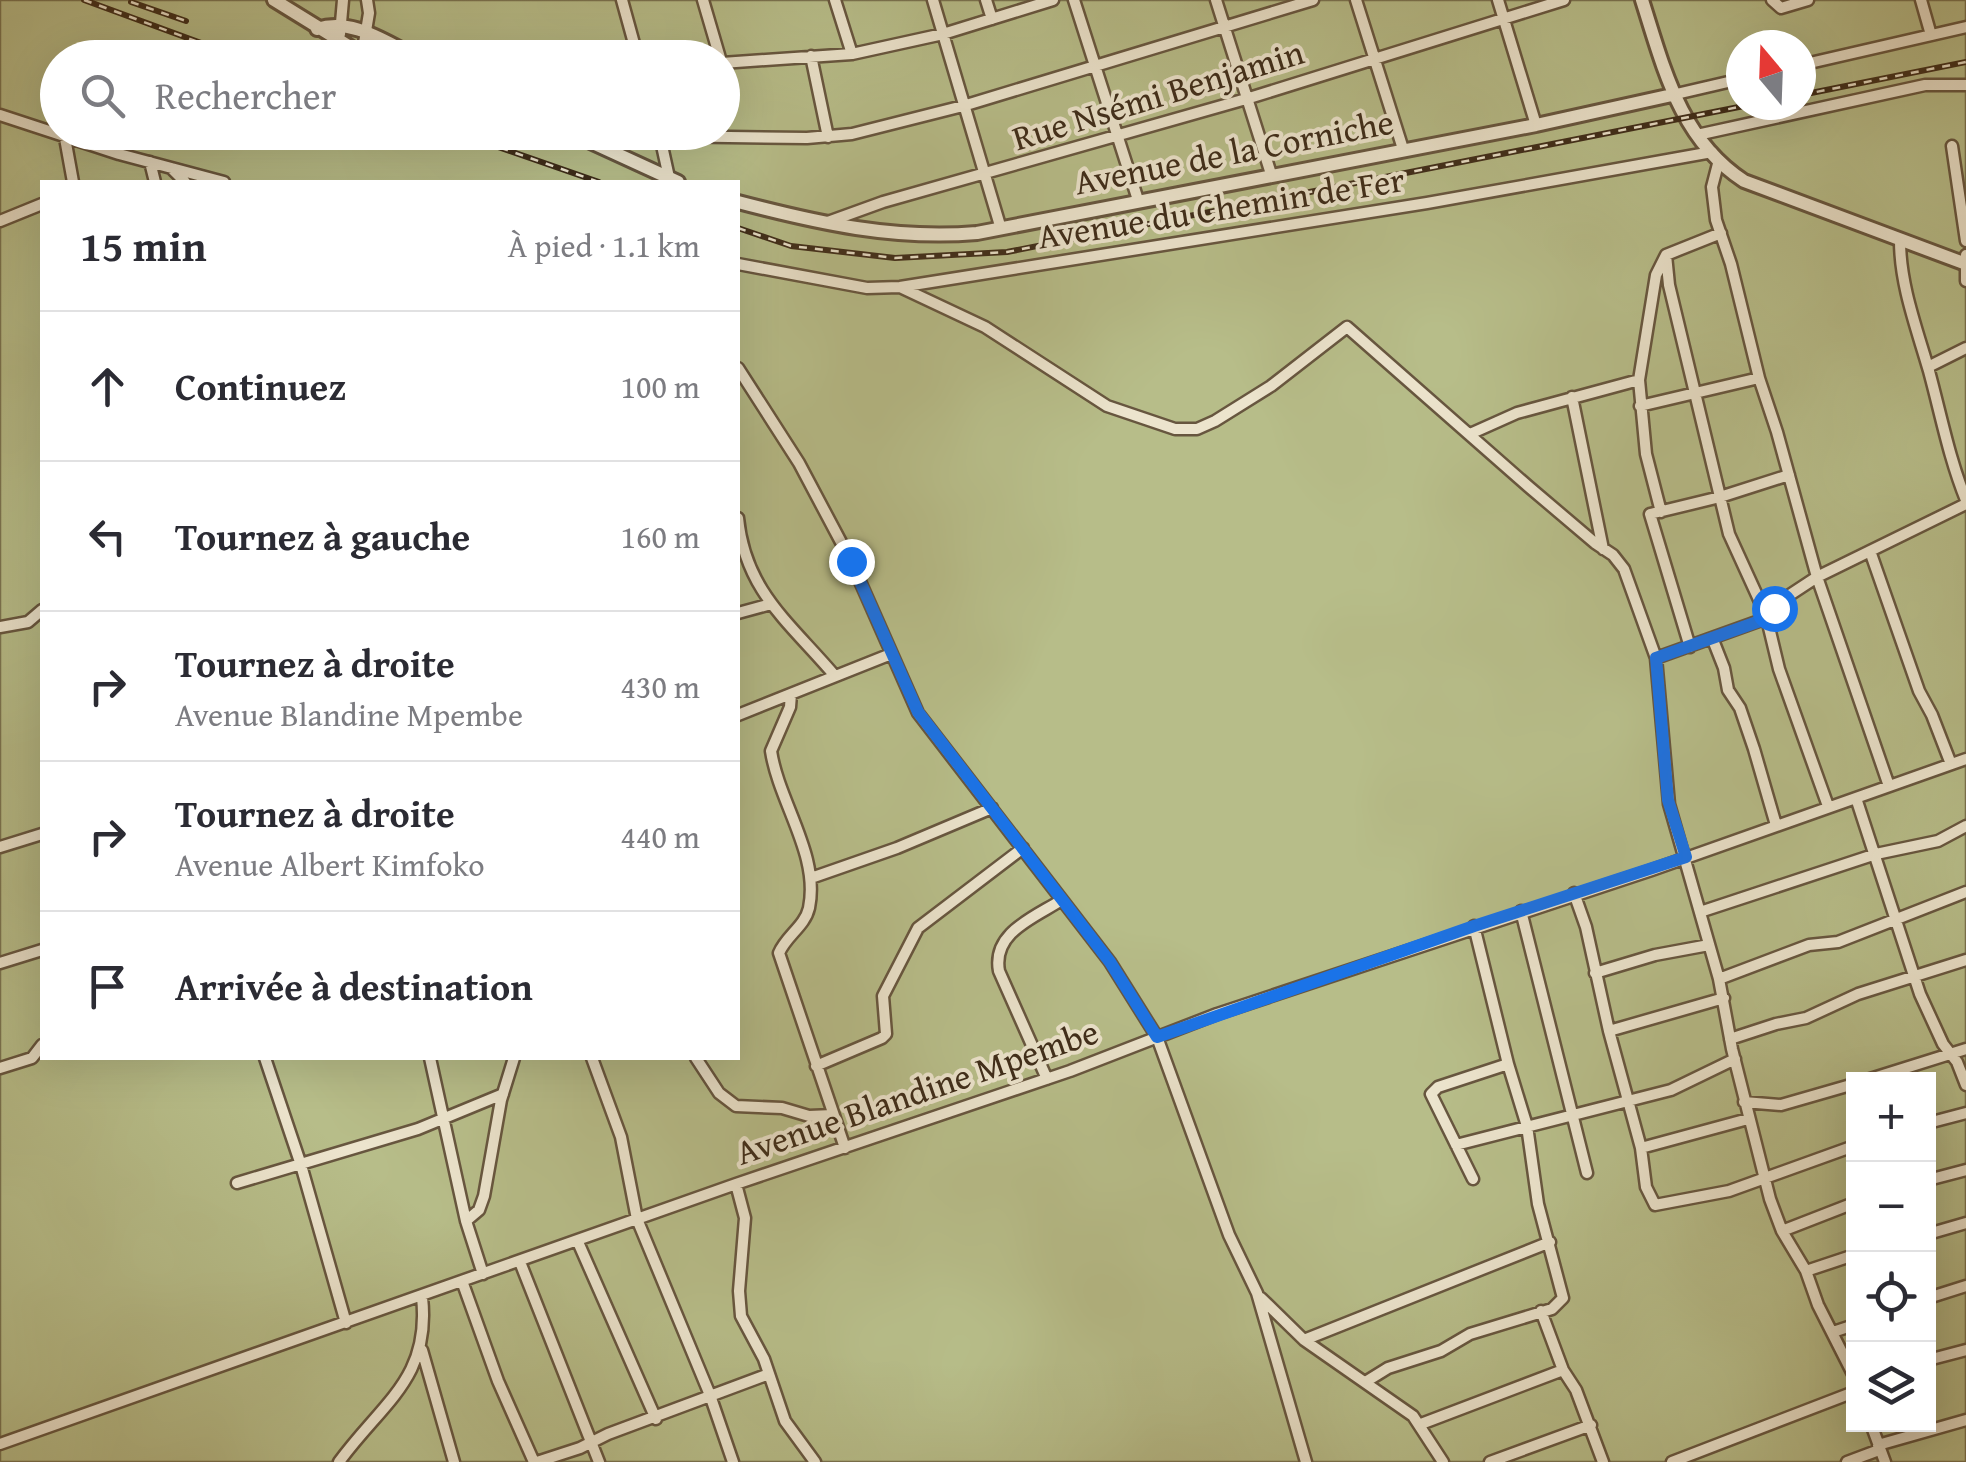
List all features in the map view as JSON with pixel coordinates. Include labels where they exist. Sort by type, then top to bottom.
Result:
[{"type":"street","points":[[340,34],[344,0]]},
{"type":"street","points":[[366,40],[367,0]]},
{"type":"street","points":[[622,0],[633,40]]},
{"type":"street","points":[[703,0],[715,40]]},
{"type":"street","points":[[835,0],[852,54]]},
{"type":"street","points":[[933,0],[1001,229]]},
{"type":"street","points":[[986,0],[992,18]]},
{"type":"street","points":[[740,59],[852,54],[943,34],[1054,0]]},
{"type":"street","points":[[1074,0],[1138,200]]},
{"type":"street","points":[[1216,0],[1271,174]]},
{"type":"street","points":[[740,135],[828,137],[885,127],[1314,0]]},
{"type":"street","points":[[1356,0],[1403,149]]},
{"type":"street","points":[[1498,0],[1536,125]]},
{"type":"street","name":"Rue Nsémi Benjamin","points":[[824,224],[883,202],[1246,99],[1564,0]]},
{"type":"street","points":[[1642,0],[1672,95],[1697,135],[1744,181],[1966,264]]},
{"type":"street","points":[[1772,0],[1781,8],[1808,0]]},
{"type":"street","points":[[1921,0],[1931,35]]},
{"type":"street","points":[[279,1],[317,29],[340,34],[366,32],[382,40]]},
{"type":"street","points":[[1816,62],[1966,27]]},
{"type":"street","points":[[340,34],[347,40]]},
{"type":"street","points":[[811,56],[828,137]]},
{"type":"street","name":"Avenue de la Corniche","points":[[740,203],[824,224],[908,236],[946,236],[1001,229],[1536,125],[1726,82]]},
{"type":"street","points":[[1697,135],[1925,85],[1966,85]]},
{"type":"street","points":[[0,116],[40,130]]},
{"type":"street","points":[[1952,146],[1966,241]]},
{"type":"street","points":[[67,150],[73,180]]},
{"type":"street","points":[[108,150],[217,180]]},
{"type":"street","points":[[608,150],[671,180]]},
{"type":"street","points":[[664,150],[673,180]]},
{"type":"street","points":[[1715,156],[1711,203],[1759,378],[1817,576],[1888,786]]},
{"type":"street","name":"Avenue du Chemin de Fer","points":[[740,264],[867,288],[900,287],[1715,156]]},
{"type":"street","points":[[150,162],[154,180]]},
{"type":"street","points":[[170,167],[183,180]]},
{"type":"street","points":[[0,222],[40,205]]},
{"type":"street","points":[[1661,512],[1646,454],[1638,380],[1656,276],[1666,255],[1721,233]]},
{"type":"street","points":[[1656,658],[1760,621],[1817,576],[1966,502],[1950,459],[1900,261],[1900,241]]},
{"type":"street","points":[[1666,255],[1669,285],[1729,534],[1766,615],[1779,669],[1828,806]]},
{"type":"street","points":[[1966,256],[1966,281]]},
{"type":"street","points":[[900,287],[984,327],[1107,406],[1175,429],[1198,429],[1214,421],[1271,386],[1347,327],[1603,550],[1613,554],[1624,569],[1656,658],[1668,800],[1724,998],[1730,1039],[1764,1178],[1782,1231],[1806,1271],[1846,1360]]},
{"type":"street","points":[[1928,367],[1966,348]]},
{"type":"street","points":[[740,371],[800,463],[851,561],[918,712],[1131,991],[1157,1037],[1229,1235],[1257,1293],[1306,1462]]},
{"type":"street","points":[[1640,406],[1759,378]]},
{"type":"street","points":[[1470,434],[1517,413],[1638,380]]},
{"type":"street","points":[[1572,396],[1603,550]]},
{"type":"street","points":[[1950,459],[1966,470]]},
{"type":"street","points":[[1690,647],[1650,514],[1720,497],[1789,474]]},
{"type":"street","points":[[740,550],[771,604],[835,676]]},
{"type":"street","points":[[1870,551],[1919,691],[1951,764]]},
{"type":"street","points":[[740,612],[771,604]]},
{"type":"street","points":[[0,627],[28,622],[40,612]]},
{"type":"street","points":[[1713,640],[1728,690],[1740,708],[1776,824]]},
{"type":"street","points":[[740,714],[891,654]]},
{"type":"street","points":[[792,694],[771,751],[811,878],[805,918],[785,939],[779,953],[845,1148]]},
{"type":"street","name":"Avenue Blandine Mpembe","points":[[0,1444],[736,1184],[1047,1080],[1157,1037],[1474,926],[1686,857],[1966,758]]},
{"type":"street","points":[[1856,798],[1914,977],[1966,1084]]},
{"type":"street","points":[[811,878],[992,808]]},
{"type":"street","points":[[1700,912],[1876,854],[1938,840],[1966,826]]},
{"type":"street","points":[[0,847],[40,835]]},
{"type":"street","points":[[816,1066],[886,1034],[883,996],[918,928],[1024,848]]},
{"type":"street","points":[[1719,979],[1809,945],[1838,942],[1895,922],[1966,892]]},
{"type":"street","points":[[1574,894],[1586,927],[1594,973],[1641,1148],[1646,1187],[1655,1205],[1708,1196],[1846,1149]]},
{"type":"street","points":[[1047,1080],[996,956],[999,947],[1020,926],[1060,901]]},
{"type":"street","points":[[1522,911],[1586,1172]]},
{"type":"street","points":[[1367,1381],[1388,1368],[1441,1351],[1470,1334],[1557,1306],[1563,1298],[1538,1204],[1527,1126],[1474,926]]},
{"type":"street","points":[[1594,973],[1655,955],[1709,945]]},
{"type":"street","points":[[0,963],[40,951]]},
{"type":"street","points":[[1730,1039],[1806,1018],[1858,994],[1966,960]]},
{"type":"street","points":[[1609,1031],[1724,998]]},
{"type":"street","points":[[0,1068],[32,1058],[40,1047]]},
{"type":"street","points":[[1892,1072],[1966,1049]]},
{"type":"street","points":[[1456,1145],[1671,1090],[1735,1059]]},
{"type":"street","points":[[265,1060],[301,1165],[346,1323]]},
{"type":"street","points":[[430,1060],[466,1221],[483,1274]]},
{"type":"street","points":[[466,1221],[479,1210],[484,1196],[513,1060]]},
{"type":"street","points":[[593,1060],[620,1137],[636,1219],[710,1395],[733,1462]]},
{"type":"street","points":[[697,1060],[719,1093],[736,1106],[782,1108],[809,1116],[833,1115]]},
{"type":"street","points":[[1473,1179],[1434,1104],[1432,1091],[1508,1064]]},
{"type":"street","points":[[1744,1102],[1781,1105],[1846,1086]]},
{"type":"street","points":[[237,1183],[444,1119],[503,1094]]},
{"type":"street","points":[[1936,1121],[1966,1113]]},
{"type":"street","points":[[1641,1148],[1748,1119]]},
{"type":"street","points":[[1936,1178],[1966,1170]]},
{"type":"street","points":[[736,1184],[746,1230],[741,1316],[786,1421],[815,1462]]},
{"type":"street","points":[[1782,1231],[1846,1206]]},
{"type":"street","points":[[1936,1232],[1966,1223]]},
{"type":"street","points":[[578,1242],[656,1419]]},
{"type":"street","points":[[1304,1340],[1550,1242]]},
{"type":"street","points":[[1806,1271],[1846,1258]]},
{"type":"street","points":[[520,1262],[599,1462]]},
{"type":"street","points":[[462,1281],[502,1394],[535,1462],[769,1374]]},
{"type":"street","points":[[1936,1295],[1966,1286]]},
{"type":"street","points":[[1257,1293],[1304,1340],[1367,1381],[1421,1424],[1443,1462]]},
{"type":"street","points":[[422,1297],[422,1349],[454,1462]]},
{"type":"street","points":[[1541,1311],[1602,1462]]},
{"type":"street","points":[[1832,1332],[1846,1328]]},
{"type":"street","points":[[339,1462],[403,1384],[422,1349]]},
{"type":"street","points":[[1936,1358],[1966,1350]]},
{"type":"street","points":[[1421,1424],[1563,1370]]},
{"type":"street","points":[[1672,1462],[1846,1395]]},
{"type":"street","points":[[1847,1462],[1966,1420]]},
{"type":"street","points":[[1490,1462],[1590,1425]]},
{"type":"green space","points":[[0,0],[1966,0],[1966,1462],[0,1462]]},
{"type":"railway","points":[[84,0],[193,40]]},
{"type":"railway","points":[[131,2],[186,21]]},
{"type":"railway","points":[[1816,92],[1966,62]]},
{"type":"railway","points":[[740,229],[791,246],[895,258],[1007,252],[1726,110]]},
{"type":"railway","points":[[507,150],[593,180]]},
{"type":"route","points":[[851,561],[918,712],[1110,962],[1157,1037],[1686,857],[1666,789],[1656,658],[1760,621],[1774,608]]}]
